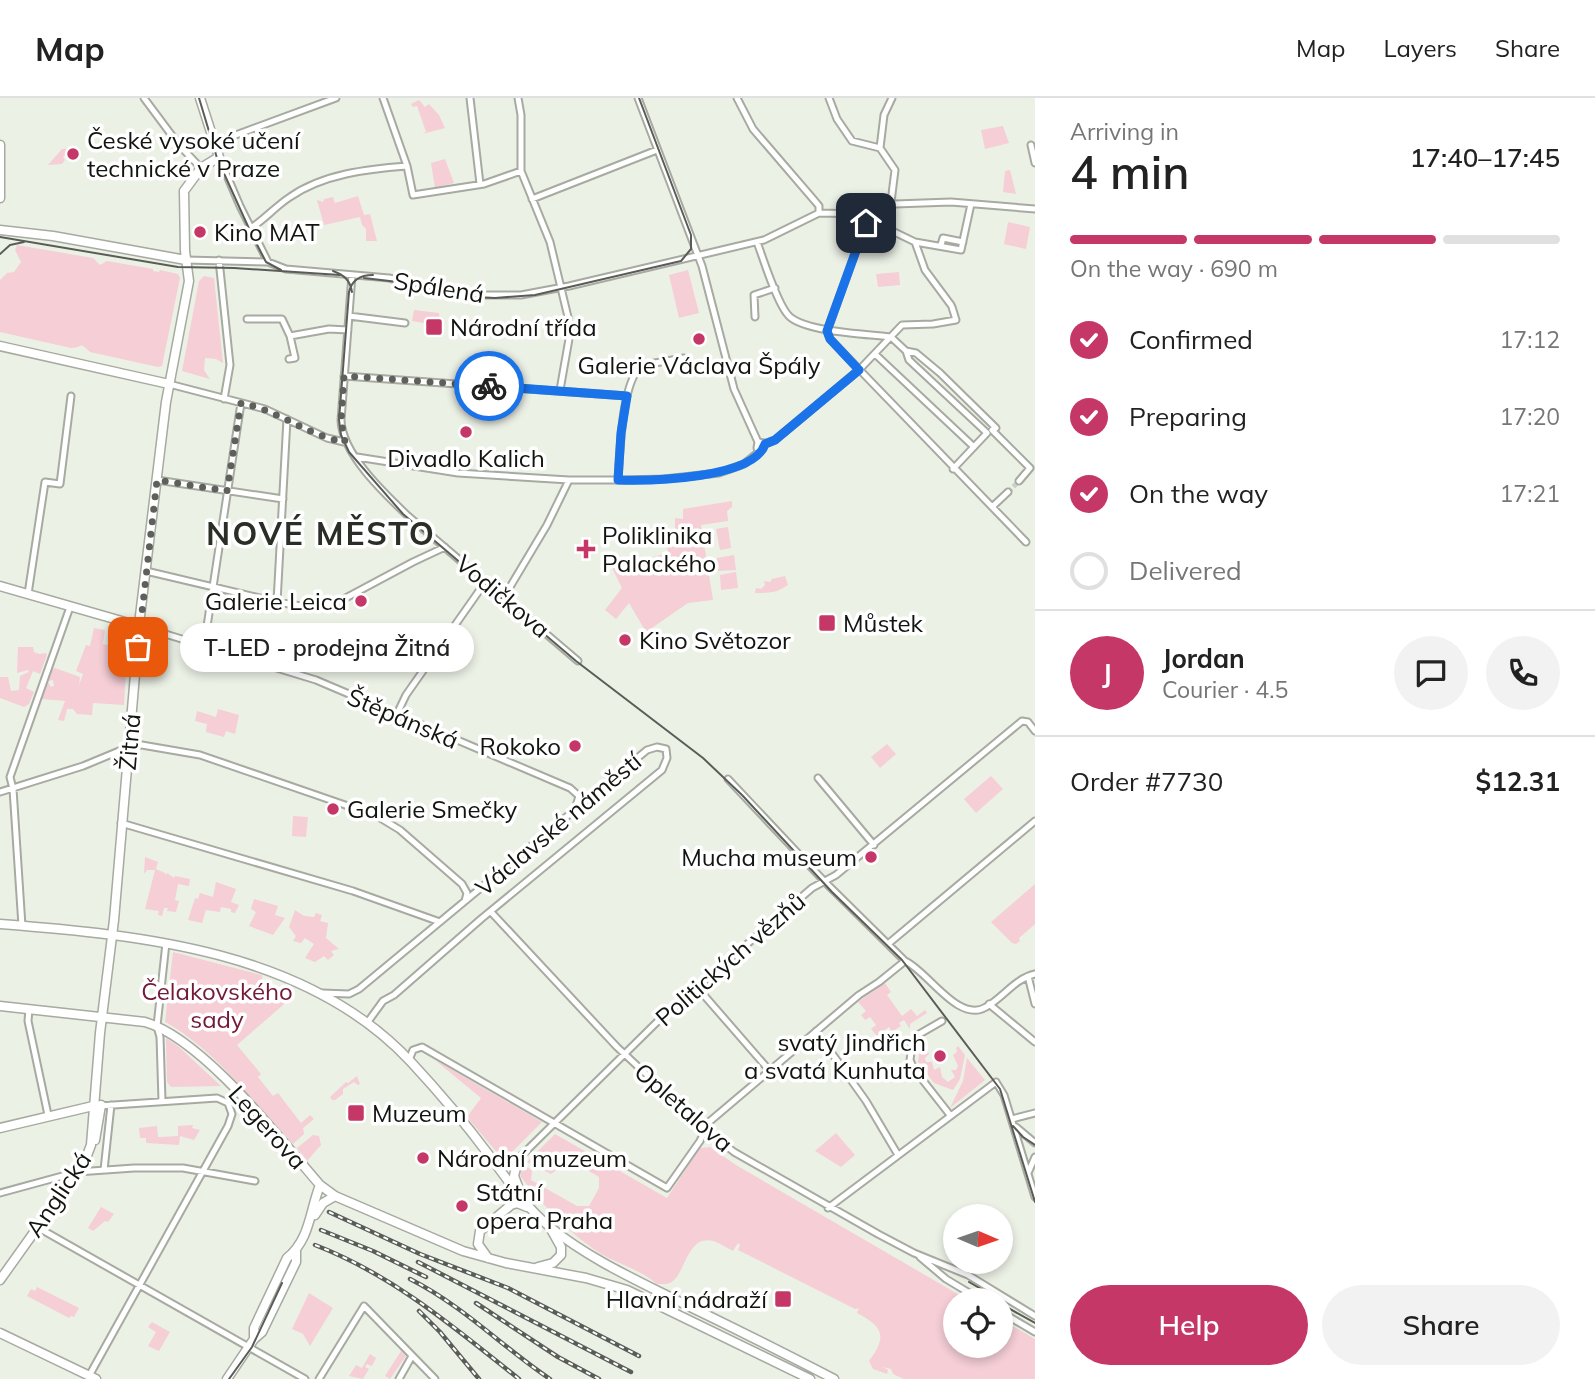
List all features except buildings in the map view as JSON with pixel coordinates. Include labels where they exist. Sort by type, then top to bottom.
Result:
[{"type":"main road","points":[[200,98],[219,157],[201,168]]},
{"type":"main road","points":[[0,145],[0,198]]},
{"type":"main road","name":"Žitná","points":[[102,1017],[112,935],[139,626],[169,384],[188,286],[184,191],[201,168]]},
{"type":"main road","points":[[0,223],[19,232]]},
{"type":"main road","points":[[0,230],[186,260]]},
{"type":"main road","points":[[0,346],[169,384]]},
{"type":"main road","name":"Štěpánská","points":[[0,586],[139,626]]},
{"type":"main road","points":[[0,924],[112,935],[204,951],[275,973],[323,993],[358,1015],[410,1060],[487,1152],[529,1208],[551,1228],[596,1258],[834,1379]]},
{"type":"main road","name":"Legerova","points":[[0,1006],[157,1026],[188,1045],[243,1098],[320,1185],[335,1196],[449,1246],[488,1259],[586,1278],[627,1290],[810,1379]]},
{"type":"main road","name":"Anglická","points":[[0,1280],[86,1158],[102,1105],[102,1017]]},
{"type":"main road","points":[[0,1128],[48,1115],[102,1105]]},
{"type":"main road","points":[[487,1152],[497,1161],[511,1161],[513,1176],[523,1200]]},
{"type":"main road","points":[[227,1379],[262,1332],[296,1262],[296,1251],[309,1223],[320,1185]]},
{"type":"main road","points":[[309,1223],[323,1203],[335,1196]]},
{"type":"main road","points":[[488,1259],[478,1244],[480,1231],[511,1205],[517,1203],[529,1208]]},
{"type":"main road","points":[[535,1268],[553,1264],[561,1255],[561,1247],[551,1228]]},
{"type":"main road","points":[[0,1333],[91,1378]]},
{"type":"street","points":[[144,98],[201,168]]},
{"type":"street","points":[[214,143],[336,98]]},
{"type":"street","points":[[383,98],[407,166],[413,195],[480,184],[521,171]]},
{"type":"street","points":[[471,98],[480,184]]},
{"type":"street","points":[[518,98],[521,115],[521,171],[550,242],[562,287],[569,339],[561,390]]},
{"type":"street","points":[[638,98],[698,256],[731,379],[761,445]]},
{"type":"street","points":[[737,98],[752,129],[819,206],[819,213],[867,214],[886,228],[915,242],[961,250],[971,204]]},
{"type":"street","points":[[830,98],[841,127],[852,141],[880,148]]},
{"type":"street","points":[[888,99],[880,148],[895,170],[891,202]]},
{"type":"street","points":[[1031,145],[1035,163]]},
{"type":"street","points":[[532,199],[657,150]]},
{"type":"street","points":[[219,157],[268,262]]},
{"type":"street","points":[[251,228],[287,198],[317,182],[378,168],[407,166]]},
{"type":"street","points":[[1026,542],[859,370],[830,339],[827,331],[867,214],[883,203],[971,204],[1035,209]]},
{"type":"street","name":"Spálená","points":[[186,260],[268,262],[282,269],[399,280],[465,295],[524,295],[757,242],[819,213]]},
{"type":"street","points":[[246,261],[254,255],[256,238]]},
{"type":"street","points":[[941,245],[943,238],[963,242]]},
{"type":"street","points":[[757,242],[789,316],[827,331],[891,337],[906,351],[909,360],[994,429]]},
{"type":"street","points":[[356,457],[458,473],[569,480],[664,479],[719,472],[741,466],[761,445],[775,440],[859,370],[906,324],[933,324],[956,320],[951,306],[925,270],[915,242]]},
{"type":"street","points":[[219,260],[230,365],[224,399]]},
{"type":"street","points":[[169,384],[201,390],[265,409],[327,439],[345,442],[341,421],[352,275]]},
{"type":"street","points":[[755,317],[754,296],[775,288]]},
{"type":"street","points":[[349,316],[405,323]]},
{"type":"street","points":[[247,319],[282,319],[295,358],[289,359]]},
{"type":"street","points":[[290,337],[329,329],[348,330]]},
{"type":"street","points":[[906,351],[916,353],[940,373],[1030,468],[1019,481]]},
{"type":"street","points":[[875,354],[974,447]]},
{"type":"street","points":[[618,480],[627,396],[638,368],[684,358]]},
{"type":"street","points":[[344,376],[627,396]]},
{"type":"street","points":[[28,594],[45,482],[60,484],[71,396]]},
{"type":"street","points":[[204,646],[241,403]]},
{"type":"street","points":[[277,602],[287,419]]},
{"type":"street","points":[[953,469],[994,429]]},
{"type":"street","name":"Vodičkova","points":[[345,442],[391,500],[578,661]]},
{"type":"street","points":[[157,480],[283,499]]},
{"type":"street","points":[[504,597],[547,525],[569,480]]},
{"type":"street","points":[[992,507],[1008,492]]},
{"type":"street","points":[[146,571],[309,608],[334,604],[445,547]]},
{"type":"street","points":[[396,716],[406,695],[486,581]]},
{"type":"street","points":[[22,926],[10,777],[70,607]]},
{"type":"street","name":"Štěpánská","points":[[139,626],[316,680],[570,788],[579,798],[569,814]]},
{"type":"street","name":"Politických vězňů","points":[[511,1161],[554,1124],[623,1053],[696,986],[812,888],[825,882],[874,845],[1022,721],[1026,721],[1035,731]]},
{"type":"street","points":[[0,792],[136,744],[200,755],[377,816],[400,830],[462,884],[467,893],[465,901]]},
{"type":"street","name":"Václavské náměstí","points":[[323,993],[349,993],[359,989],[647,750],[657,747],[666,749],[667,758],[662,770],[398,992],[383,1001],[367,1023]]},
{"type":"street","points":[[818,778],[874,845]]},
{"type":"street","points":[[728,779],[825,882],[905,961],[914,964],[936,988],[959,1006],[978,1010],[1018,980],[1032,975],[1035,1004]]},
{"type":"street","points":[[888,944],[1035,821]]},
{"type":"street","points":[[121,823],[353,891],[440,922]]},
{"type":"street","name":"Opletalova","points":[[491,912],[623,1053],[706,1130],[734,1152],[828,1208],[914,1253],[968,1275],[1035,1316]]},
{"type":"street","points":[[162,1101],[160,1037],[157,1026],[166,943]]},
{"type":"street","points":[[410,1060],[413,1050],[422,1046],[667,1188],[709,1122],[859,995],[905,961]]},
{"type":"street","points":[[696,986],[769,1070]]},
{"type":"street","points":[[989,1004],[1035,1042]]},
{"type":"street","points":[[29,1009],[28,1021],[48,1115]]},
{"type":"street","points":[[942,1021],[916,1036],[910,1060],[950,1115]]},
{"type":"street","points":[[816,1031],[866,1101],[898,1155]]},
{"type":"street","points":[[828,1208],[997,1082],[1013,1122],[1035,1197]]},
{"type":"street","points":[[91,1378],[140,1283],[230,1122],[232,1110],[228,1103],[217,1098],[102,1105]]},
{"type":"street","name":"Anglická","points":[[102,1105],[104,1170]]},
{"type":"street","points":[[1013,1122],[1035,1113]]},
{"type":"street","points":[[1013,1122],[1035,1143]]},
{"type":"street","points":[[1028,1174],[1035,1157]]},
{"type":"street","points":[[0,1193],[77,1172],[164,1166],[203,1170],[255,1181]]},
{"type":"street","points":[[52,1179],[60,1183],[61,1193]]},
{"type":"street","points":[[37,1227],[252,1343],[305,1379]]},
{"type":"street","name":"Opletalova","points":[[914,1253],[961,1288]]},
{"type":"street","points":[[319,1379],[364,1306],[435,1379]]},
{"type":"street","points":[[1013,1319],[1035,1332]]},
{"type":"street","points":[[399,1379],[412,1356]]},
{"type":"green space","points":[[419,100],[425,107],[429,104],[439,115],[445,128],[422,134],[426,132],[417,106],[413,107],[411,104]]},
{"type":"green space","points":[[1003,126],[1009,143],[985,149],[981,130]]},
{"type":"green space","points":[[74,148],[69,155],[67,153],[63,157],[65,160],[62,164],[48,165],[62,149]]},
{"type":"green space","points":[[445,159],[454,183],[435,188],[431,163]]},
{"type":"green space","points":[[1010,170],[1016,194],[1003,192],[1005,171]]},
{"type":"green space","points":[[358,196],[364,215],[370,214],[377,241],[366,241],[366,229],[360,217],[324,225],[317,200],[323,202],[324,199],[333,197],[335,203]]},
{"type":"green space","points":[[1008,222],[1030,227],[1026,249],[1004,244]]},
{"type":"green space","points":[[17,245],[93,258],[100,265],[107,261],[178,274],[180,278],[162,366],[90,352],[82,346],[71,348],[0,332],[0,280],[7,273],[14,272],[21,262],[15,250]]},
{"type":"green space","points":[[688,270],[699,313],[679,318],[669,275]]},
{"type":"green space","points":[[899,272],[900,285],[878,287],[876,274]]},
{"type":"green space","points":[[204,276],[214,278],[223,363],[205,358],[204,370],[210,379],[182,371],[199,281]]},
{"type":"green space","points":[[414,310],[439,313],[440,326],[412,321]]},
{"type":"green space","points":[[732,501],[732,507],[727,511],[728,521],[701,525],[713,600],[688,603],[646,632],[629,603],[616,619],[605,610],[622,588],[612,568],[668,553],[666,536],[675,531],[675,518],[683,519],[683,509]]},
{"type":"green space","points":[[728,527],[731,548],[720,550],[716,529]]},
{"type":"green space","points":[[734,555],[736,570],[718,571],[717,558]]},
{"type":"green space","points":[[736,572],[738,588],[721,590],[720,575]]},
{"type":"green space","points":[[785,576],[788,585],[784,588],[755,593],[756,588],[761,589],[765,585],[764,581],[770,582]]},
{"type":"green space","points":[[94,628],[105,630],[103,644],[127,649],[124,705],[93,703],[92,715],[77,714],[73,709],[67,709],[64,721],[58,720],[65,701],[42,699],[48,682],[51,687],[54,686],[53,680],[48,681],[52,669],[80,677],[79,685],[83,674],[76,671],[86,645],[90,646]]},
{"type":"green space","points":[[358,635],[374,638],[364,666],[349,658]]},
{"type":"green space","points":[[18,647],[33,647],[34,652],[47,655],[40,674],[33,671],[26,688],[34,692],[29,704],[24,707],[0,698],[0,677],[8,677],[11,691],[19,690],[20,676],[29,672],[17,673]]},
{"type":"green space","points":[[218,709],[239,715],[235,734],[226,731],[224,737],[206,732],[207,724],[195,721],[197,711],[216,717]]},
{"type":"green space","points":[[887,744],[896,754],[880,768],[871,757]]},
{"type":"green space","points":[[991,776],[1003,789],[976,813],[964,799]]},
{"type":"green space","points":[[293,816],[308,817],[306,837],[292,836]]},
{"type":"green space","points":[[145,857],[158,862],[156,869],[165,875],[167,873],[174,878],[190,879],[189,886],[178,884],[175,900],[179,901],[176,912],[164,908],[162,916],[158,915],[159,911],[145,909],[155,870],[147,870],[144,874]]},
{"type":"green space","points":[[216,882],[236,889],[231,902],[239,905],[235,913],[231,912],[231,909],[221,907],[220,912],[206,910],[202,923],[188,920],[195,898],[198,899],[200,893],[213,897]]},
{"type":"green space","points":[[1035,884],[1035,924],[1019,938],[1020,941],[1012,943],[991,922]]},
{"type":"green space","points":[[254,899],[278,906],[275,915],[285,918],[273,935],[249,926],[256,912],[251,909]]},
{"type":"green space","points":[[295,910],[304,916],[314,917],[316,913],[322,915],[320,921],[328,923],[326,938],[339,949],[331,951],[334,955],[328,960],[324,956],[315,962],[305,958],[314,944],[305,938],[301,943],[293,941],[296,936],[289,927]]},
{"type":"green space","name":"Čelakovského sady","points":[[173,952],[262,975],[262,994],[290,999],[237,1045],[261,1074],[258,1077],[273,1096],[278,1093],[301,1123],[310,1115],[314,1119],[303,1128],[304,1134],[293,1144],[217,1061],[165,1022]]},
{"type":"green space","points":[[885,983],[891,992],[887,995],[902,1016],[911,1009],[917,1016],[925,1010],[927,1013],[910,1024],[910,1029],[904,1020],[899,1023],[901,1026],[892,1032],[889,1027],[882,1032],[886,1038],[880,1039],[871,1029],[876,1025],[870,1017],[865,1020],[861,1015],[866,1011],[858,1002]]},
{"type":"green space","name":"Čelakovského sady","points":[[166,1038],[221,1086],[171,1087],[167,1082]]},
{"type":"green space","points":[[921,1042],[929,1054],[925,1058],[926,1062],[932,1062],[934,1070],[940,1067],[942,1077],[948,1082],[955,1077],[951,1070],[956,1070],[958,1066],[953,1055],[958,1046],[965,1055],[960,1079],[953,1090],[934,1083],[918,1062]]},
{"type":"green space","points":[[967,1058],[985,1080],[950,1108],[963,1081]]},
{"type":"green space","points":[[435,1060],[542,1122],[508,1156],[499,1155],[467,1117],[481,1098]]},
{"type":"green space","points":[[357,1076],[360,1084],[354,1082],[343,1089],[343,1094],[332,1100],[330,1097]]},
{"type":"green space","points":[[193,1125],[192,1128],[200,1130],[194,1140],[180,1136],[179,1145],[146,1143],[146,1138],[140,1138],[139,1128],[157,1126],[158,1137],[178,1136],[178,1126]]},
{"type":"green space","points":[[836,1133],[855,1155],[841,1167],[815,1151]]},
{"type":"green space","points":[[555,1134],[667,1198],[697,1152],[701,1148],[710,1147],[736,1165],[947,1288],[943,1288],[943,1358],[1013,1358],[1013,1326],[1035,1339],[1035,1379],[904,1379],[893,1374],[891,1369],[883,1367],[888,1370],[887,1374],[873,1369],[869,1361],[879,1345],[880,1333],[873,1323],[857,1313],[859,1308],[855,1309],[738,1250],[738,1243],[733,1251],[713,1241],[698,1243],[673,1281],[657,1284],[643,1274],[602,1255],[574,1234],[537,1197],[520,1173],[525,1165],[532,1171],[531,1180],[577,1206],[589,1206],[599,1188],[599,1177],[565,1157],[551,1174],[527,1162]]},
{"type":"green space","points":[[313,1135],[319,1136],[321,1145],[307,1161],[297,1148]]},
{"type":"green space","points":[[101,1207],[114,1214],[108,1222],[105,1221],[93,1231],[88,1228]]},
{"type":"green space","points":[[37,1287],[79,1308],[74,1317],[69,1318],[27,1296],[31,1289],[35,1291]]},
{"type":"green space","points":[[309,1293],[333,1308],[310,1346],[303,1334],[292,1329]]},
{"type":"green space","points":[[152,1322],[170,1332],[159,1351],[148,1346],[156,1332],[148,1327]]},
{"type":"green space","points":[[401,1351],[406,1356],[390,1379],[385,1376]]},
{"type":"green space","points":[[370,1354],[376,1358],[372,1366],[367,1364],[365,1367],[369,1369],[363,1379],[349,1376],[356,1365],[362,1368]]},
{"type":"tunnel","points":[[1008,492],[1019,481]]},
{"type":"tram line","points":[[199,98],[217,158],[251,233],[266,262],[281,270]]},
{"type":"tram line","points":[[364,278],[398,282],[457,296],[495,298],[535,295],[681,261],[691,249],[691,235],[639,98]]},
{"type":"tram line","points":[[0,237],[178,267],[340,275]]},
{"type":"tram line","points":[[0,254],[10,245],[24,242]]},
{"type":"tram line","points":[[333,271],[346,279],[352,292]]},
{"type":"tram line","points":[[373,275],[358,279],[349,292],[339,420],[341,435],[349,452],[403,514],[576,661],[703,758],[742,795],[832,892],[902,960],[1000,1089],[1035,1202]]},
{"type":"tram line","points":[[1013,1126],[1035,1145]]},
{"type":"tram line","points":[[969,1282],[979,1288]]},
{"type":"tram line","points":[[229,1379],[252,1347],[282,1283]]},
{"type":"tram line","points":[[1013,1311],[1035,1323]]},
{"type":"railway","points":[[329,1212],[420,1254],[508,1288],[639,1356]]},
{"type":"railway","points":[[321,1230],[426,1277]]},
{"type":"railway","points":[[315,1245],[344,1257],[397,1287],[447,1322],[519,1379]]},
{"type":"railway","points":[[418,1262],[631,1372]]},
{"type":"railway","points":[[410,1279],[466,1314],[550,1379]]},
{"type":"railway","points":[[476,1303],[558,1357],[599,1379]]},
{"type":"railway","points":[[419,1311],[479,1379]]},
{"type":"way so far","points":[[138,647],[157,480],[227,491],[241,403],[265,409],[327,439],[345,442],[341,421],[344,376],[489,386]]},
{"type":"place","name":"České vysoké učení technické v Praze","points":[[73,154]]},
{"type":"place","name":"Kino MAT","points":[[200,232]]},
{"type":"place","name":"Národní třída","points":[[434,327]]},
{"type":"place","name":"Galerie Václava Špály","points":[[699,339]]},
{"type":"place","name":"Divadlo Kalich","points":[[466,432]]},
{"type":"place","name":"Poliklinika Palackého","points":[[586,549]]},
{"type":"place","name":"Galerie Leica","points":[[361,601]]},
{"type":"place","name":"Můstek","points":[[827,623]]},
{"type":"place","name":"Kino Světozor","points":[[625,640]]},
{"type":"place","name":"T-LED - prodejna Žitná","points":[[138,647]]},
{"type":"place","name":"Rokoko","points":[[575,746]]},
{"type":"place","name":"Galerie Smečky","points":[[333,809]]},
{"type":"place","name":"Mucha museum","points":[[871,857]]},
{"type":"place","name":"svatý Jindřich a svatá Kunhuta","points":[[940,1056]]},
{"type":"place","name":"Muzeum","points":[[356,1113]]},
{"type":"place","name":"Národní muzeum","points":[[423,1158]]},
{"type":"place","name":"Státní opera Praha","points":[[462,1206]]},
{"type":"place","name":"Hlavní nádraží","points":[[783,1299]]},
{"type":"district","name":"NOVÉ MĚSTO","points":[[321,533]]},
{"type":"route","points":[[489,386],[627,396],[618,480],[695,476],[741,466],[859,370],[830,339],[827,331],[866,223]]}]
